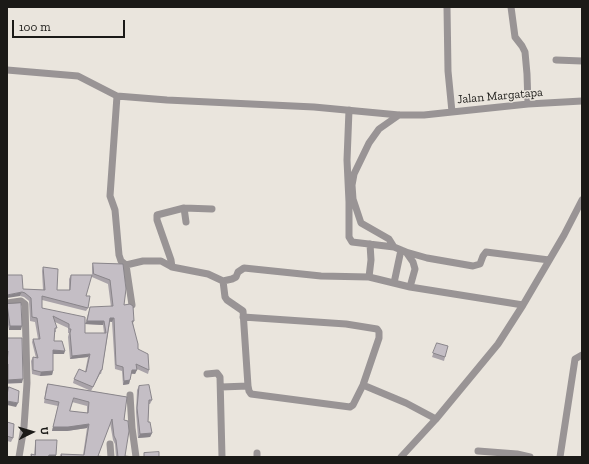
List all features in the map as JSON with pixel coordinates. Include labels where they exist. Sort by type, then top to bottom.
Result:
[{"type":"street","name":"Jalan Margatapa","points":[[447,7],[448,71],[452,112],[528,104],[582,101]]},
{"type":"street","points":[[511,7],[515,37],[525,52],[528,104]]},
{"type":"street","points":[[556,60],[582,61]]},
{"type":"street","points":[[7,70],[78,76],[117,96],[349,110],[399,115],[424,115],[452,112]]},
{"type":"street","points":[[117,96],[110,196],[115,210],[119,255],[121,261],[126,265],[132,304]]},
{"type":"street","points":[[349,110],[347,160],[350,240],[400,250],[427,258],[473,266],[480,264],[482,256],[486,252],[549,260]]},
{"type":"street","points":[[361,222],[353,199],[352,185],[354,174],[363,154],[379,129],[399,115]]},
{"type":"street","points":[[401,457],[436,419],[498,344],[523,305],[582,200]]},
{"type":"street","points":[[172,267],[156,216],[158,214],[184,208],[212,209]]},
{"type":"street","points":[[184,208],[186,222]]},
{"type":"street","points":[[349,221],[361,222],[388,239],[413,262],[414,269],[410,287]]},
{"type":"street","points":[[369,277],[371,260],[370,244]]},
{"type":"street","points":[[394,283],[400,250]]},
{"type":"street","points":[[126,265],[143,261],[161,261],[172,267],[208,274],[223,281],[236,277],[238,272],[244,268],[321,276],[369,277],[410,287],[523,305]]},
{"type":"street","points":[[223,281],[227,300],[243,311],[248,391],[253,395],[350,407],[353,405],[363,385],[379,338],[379,332],[377,330],[346,324],[244,317]]},
{"type":"street","points":[[7,303],[21,302],[25,304],[27,383],[24,427],[18,457]]},
{"type":"street","points":[[560,457],[576,359],[582,355]]},
{"type":"street","points":[[207,374],[219,374],[221,387],[222,457]]},
{"type":"street","points":[[363,385],[406,403],[436,419]]},
{"type":"street","points":[[221,387],[248,386]]},
{"type":"street","points":[[130,395],[136,457]]},
{"type":"street","points":[[110,444],[111,457]]},
{"type":"street","points":[[478,451],[517,454],[530,457]]},
{"type":"building","points":[[93,263],[123,264],[126,289],[124,305],[130,304],[133,306],[134,321],[132,321],[138,349],[148,354],[149,370],[136,364],[137,370],[132,370],[130,380],[124,381],[123,367],[116,365],[114,318],[110,318],[102,370],[93,387],[74,379],[79,369],[86,372],[90,354],[72,356],[71,329],[69,329],[69,324],[53,316],[57,328],[55,328],[54,341],[62,341],[65,351],[53,350],[53,371],[41,372],[33,370],[33,357],[38,358],[33,339],[40,339],[37,318],[32,317],[31,298],[25,293],[22,292],[7,295],[7,275],[22,275],[23,289],[45,290],[43,267],[58,269],[57,290],[70,290],[71,275],[92,275],[86,296],[90,296],[88,308],[42,296],[42,308],[85,317],[85,333],[106,333],[104,321],[87,321],[90,307],[113,306],[110,280],[94,274]]},
{"type":"building","points":[[21,303],[22,326],[10,326],[7,304]]},
{"type":"building","points":[[8,338],[22,338],[23,379],[8,380]]},
{"type":"building","points":[[437,343],[448,346],[445,357],[433,353]]},
{"type":"building","points":[[48,384],[127,397],[124,420],[128,421],[129,431],[125,456],[133,457],[118,457],[112,419],[98,456],[106,457],[62,457],[61,454],[84,455],[89,424],[68,427],[53,427],[59,402],[45,399]],"holes":[[[74,398],[89,402],[88,413],[70,411]]]},
{"type":"building","points":[[149,385],[152,400],[149,400],[148,422],[150,422],[152,433],[140,434],[137,408],[139,386]]},
{"type":"building","points":[[9,387],[19,391],[18,403],[7,401]]},
{"type":"building","points":[[7,422],[14,424],[13,438],[7,436]]},
{"type":"building","points":[[36,440],[57,440],[56,455],[49,455],[48,457],[32,457],[31,454],[35,455]]},
{"type":"building","points":[[159,452],[159,457],[144,457],[144,453]]}]
